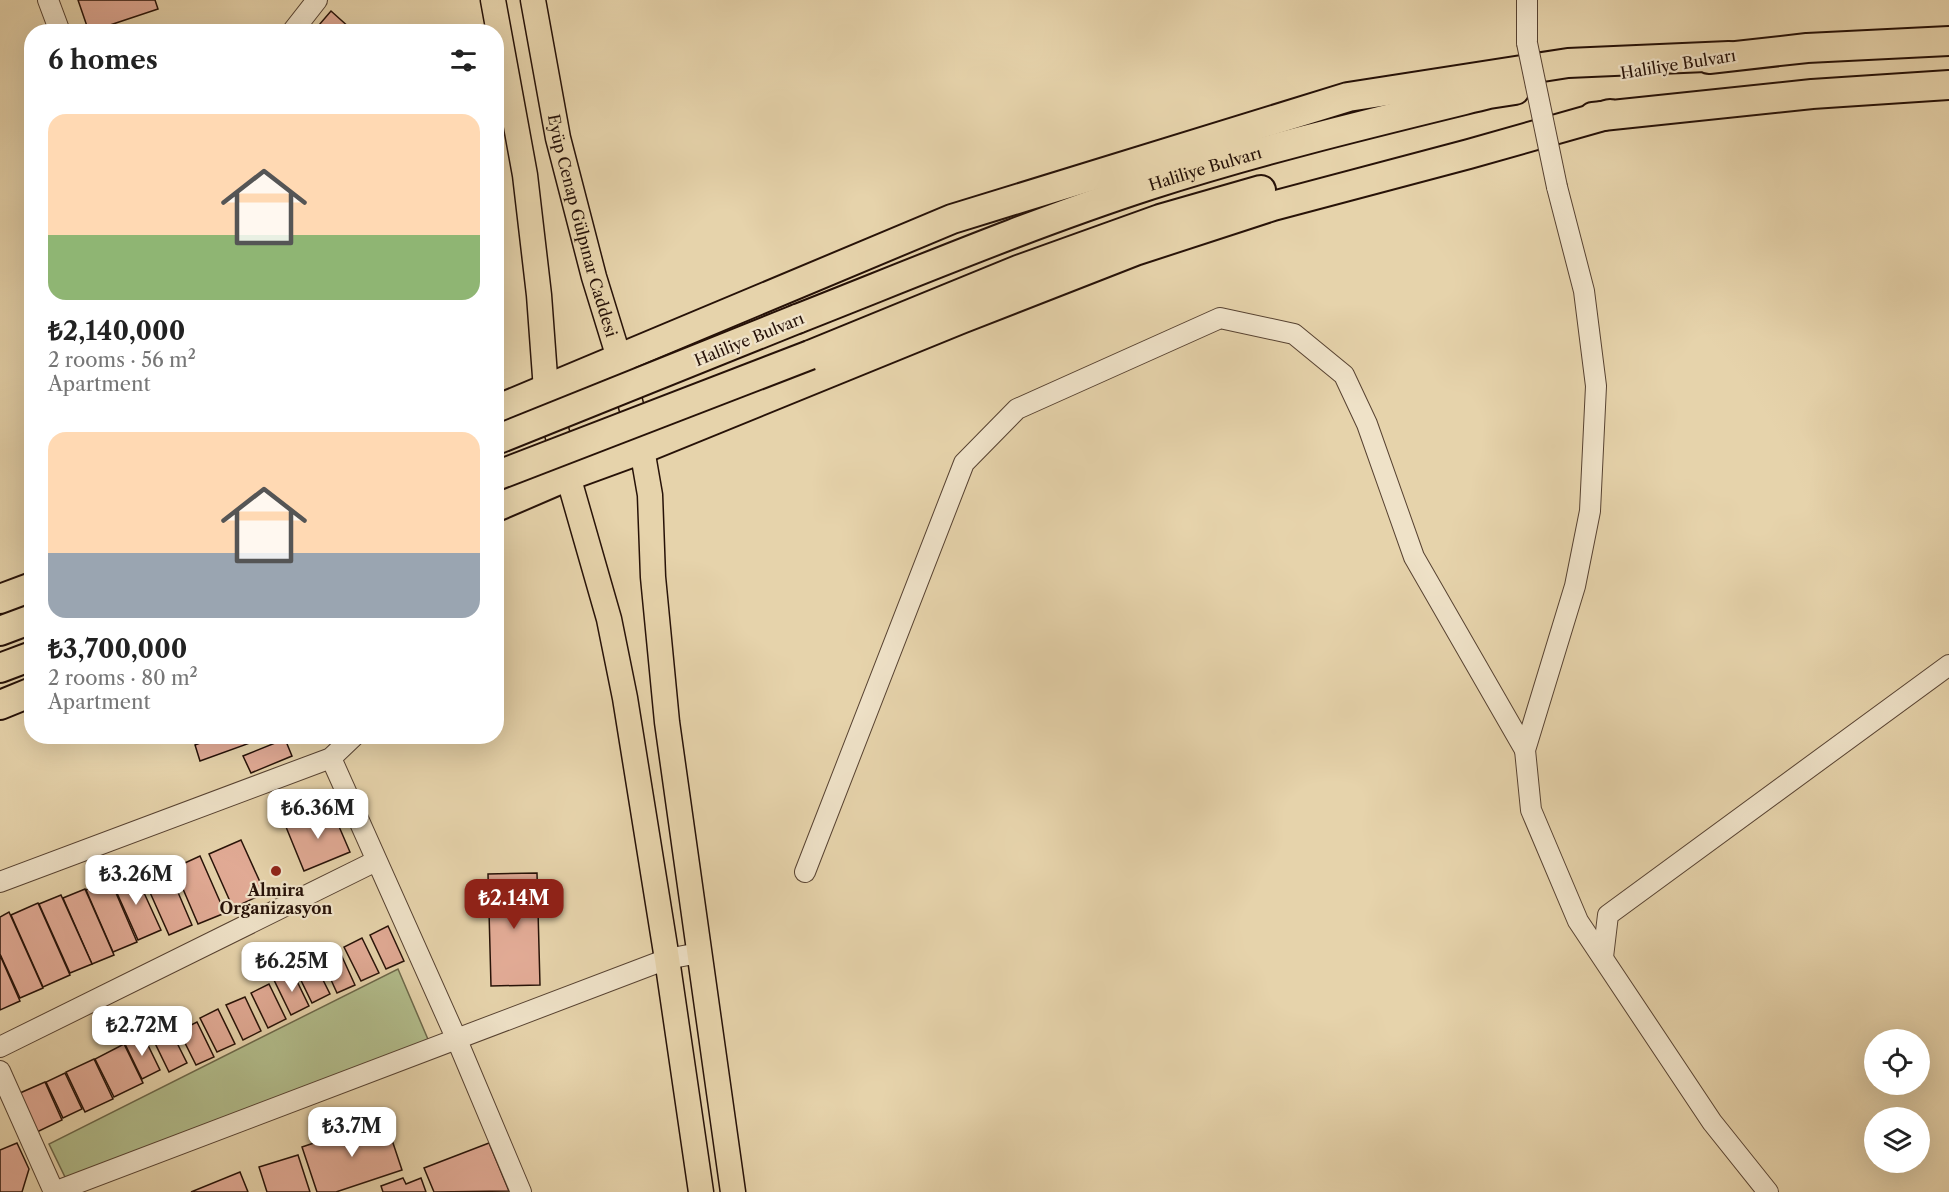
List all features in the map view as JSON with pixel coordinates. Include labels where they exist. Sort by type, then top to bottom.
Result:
[{"type":"highway","name":"Haliliye Bulvarı","points":[[504,437],[1008,235],[1150,185],[1299,141],[1488,94],[1729,56],[1807,48],[1949,41]]},
{"type":"highway","points":[[504,407],[952,219],[1348,97],[1568,63],[1729,56]]},
{"type":"highway","points":[[504,473],[810,355],[1018,270],[1160,219],[1318,174],[1489,134],[1611,114],[1812,94],[1949,85]]},
{"type":"highway","points":[[504,504],[568,476],[642,449],[1135,251],[1273,206],[1611,114]]},
{"type":"highway","points":[[0,599],[24,590]]},
{"type":"highway","points":[[0,631],[24,622]]},
{"type":"highway","points":[[0,668],[24,659]]},
{"type":"highway","points":[[0,705],[24,695]]},
{"type":"main road","points":[[493,0],[497,24]]},
{"type":"main road","name":"Eyüp Cenap Gülpınar Caddesi","points":[[533,0],[558,138],[594,277],[619,358],[642,449],[650,495],[653,577],[668,722],[733,1192]]},
{"type":"main road","points":[[504,60],[525,175],[539,295],[546,390],[609,619],[625,698],[667,959],[701,1192]]},
{"type":"street","points":[[48,0],[57,24]]},
{"type":"street","points":[[298,24],[317,0]]},
{"type":"street","points":[[1527,0],[1527,43],[1557,188],[1584,291],[1596,386],[1590,510],[1575,586],[1526,750],[1531,810],[1578,921],[1712,1122],[1768,1192]]},
{"type":"street","points":[[805,872],[964,464],[1017,409],[1220,318],[1294,334],[1344,375],[1367,424],[1414,557],[1526,750]]},
{"type":"street","points":[[1603,957],[1608,915],[1949,665]]},
{"type":"street","points":[[0,882],[331,758],[346,744]]},
{"type":"street","points":[[331,758],[457,1040],[521,1192]]},
{"type":"street","points":[[0,1047],[376,861]]},
{"type":"street","points":[[0,1071],[54,1192],[667,959],[699,952]]},
{"type":"green space","points":[[398,969],[430,1044],[66,1179],[49,1144]]},
{"type":"building","points":[[78,0],[155,0],[158,9],[113,24],[86,24]]},
{"type":"building","points":[[331,11],[345,24],[320,24]]},
{"type":"building","points":[[198,744],[247,744],[200,761],[195,745]]},
{"type":"building","points":[[273,744],[287,744],[292,756],[251,773],[243,756]]},
{"type":"building","points":[[331,808],[350,852],[304,871],[286,827]]},
{"type":"building","points":[[241,840],[265,893],[233,908],[209,854]]},
{"type":"building","points":[[200,856],[225,913],[198,924],[174,868]]},
{"type":"building","points":[[168,869],[192,925],[169,935],[144,879]]},
{"type":"building","points":[[134,871],[161,930],[138,940],[112,882]]},
{"type":"building","points":[[537,873],[540,985],[491,986],[488,874]]},
{"type":"building","points":[[110,879],[137,942],[113,952],[86,890]]},
{"type":"building","points":[[85,889],[114,955],[92,964],[63,898]]},
{"type":"building","points":[[61,895],[92,964],[70,973],[39,904]]},
{"type":"building","points":[[38,903],[70,975],[43,987],[11,915]]},
{"type":"building","points":[[9,912],[43,988],[20,998],[0,954],[0,917]]},
{"type":"building","points":[[388,926],[404,961],[386,969],[370,935]]},
{"type":"building","points":[[362,938],[379,973],[361,981],[344,947]]},
{"type":"building","points":[[339,950],[355,985],[337,993],[321,958]]},
{"type":"building","points":[[0,955],[20,1001],[0,1010]]},
{"type":"building","points":[[313,960],[330,994],[312,1003],[295,968]]},
{"type":"building","points":[[292,971],[309,1006],[291,1015],[274,980]]},
{"type":"building","points":[[269,984],[286,1019],[268,1028],[251,993]]},
{"type":"building","points":[[245,997],[261,1031],[243,1040],[226,1005]]},
{"type":"building","points":[[218,1009],[235,1044],[217,1052],[200,1018]]},
{"type":"building","points":[[197,1022],[214,1057],[196,1065],[179,1031]]},
{"type":"building","points":[[170,1029],[187,1063],[169,1072],[152,1037]]},
{"type":"building","points":[[143,1035],[160,1070],[142,1079],[125,1044]]},
{"type":"building","points":[[124,1044],[143,1083],[114,1097],[95,1059]]},
{"type":"building","points":[[94,1059],[113,1099],[85,1112],[66,1072]]},
{"type":"building","points":[[65,1073],[82,1109],[63,1118],[46,1082]]},
{"type":"building","points":[[45,1082],[62,1120],[37,1132],[20,1093]]},
{"type":"building","points":[[385,1119],[402,1170],[336,1192],[317,1192],[302,1147]]},
{"type":"building","points":[[17,1143],[29,1169],[22,1192],[0,1192],[0,1150]]},
{"type":"building","points":[[489,1143],[509,1191],[434,1192],[424,1168]]},
{"type":"building","points":[[298,1155],[310,1192],[267,1192],[259,1167]]},
{"type":"building","points":[[240,1172],[248,1192],[191,1192]]},
{"type":"building","points":[[403,1178],[406,1184],[421,1178],[426,1192],[383,1192],[381,1186]]},
{"type":"place","name":"Almira Organizasyon","points":[[276,871]]}]
